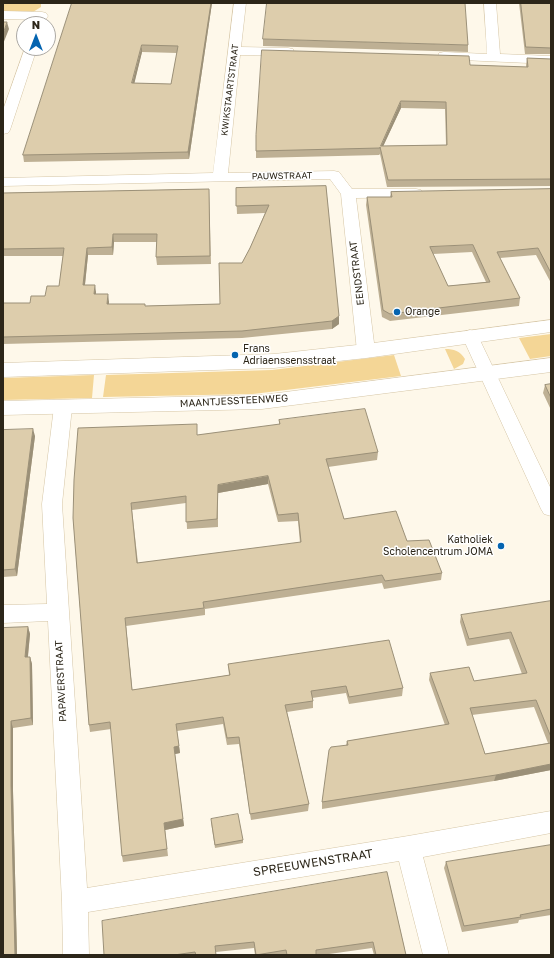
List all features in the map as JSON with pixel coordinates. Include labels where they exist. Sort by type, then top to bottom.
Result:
[{"type":"street","points":[[42,16],[46,3]]},
{"type":"street","name":"KWIKSTAARTSTRAAT","points":[[220,176],[240,3]]},
{"type":"street","points":[[490,3],[494,58]]},
{"type":"street","points":[[3,15],[16,17]]},
{"type":"street","points":[[235,51],[298,53]]},
{"type":"street","points":[[3,130],[28,56]]},
{"type":"street","points":[[431,56],[551,60]]},
{"type":"street","name":"PAUWSTRAAT","points":[[3,182],[220,176],[334,175],[348,194]]},
{"type":"street","points":[[348,194],[426,193]]},
{"type":"street","name":"EENDSTRAAT","points":[[348,194],[366,351]]},
{"type":"street","points":[[3,370],[274,361],[366,351],[551,326]]},
{"type":"street","points":[[470,336],[551,509]]},
{"type":"street","name":"MAANTJESSTEENWEG","points":[[3,408],[262,402],[551,365]]},
{"type":"street","name":"PAPAVERSTRAAT","points":[[63,407],[52,504],[57,612],[75,902],[76,955]]},
{"type":"street","points":[[3,614],[57,612]]},
{"type":"street","name":"SPREEUWENSTRAAT","points":[[75,902],[408,848],[551,822]]},
{"type":"street","points":[[408,848],[436,955]]},
{"type":"shaded area","points":[[3,3],[37,3],[41,4],[41,7],[33,12],[3,11]]},
{"type":"shaded area","points":[[551,334],[551,356],[530,359],[519,338]]},
{"type":"shaded area","points":[[445,349],[459,352],[465,359],[463,364],[454,369]]},
{"type":"shaded area","points":[[394,355],[401,376],[253,394],[103,397],[106,375],[272,370]]},
{"type":"shaded area","points":[[94,375],[92,398],[3,400],[3,378]]},
{"type":"building","points":[[72,3],[211,3],[188,152],[23,155]],"holes":[[[142,45],[178,46],[171,84],[132,83]]]},
{"type":"building","points":[[267,3],[465,3],[468,45],[263,39]]},
{"type":"building","points":[[521,3],[551,3],[551,48],[526,47]]},
{"type":"building","points":[[3,22],[7,22],[3,34]]},
{"type":"building","points":[[262,50],[469,56],[470,65],[528,67],[527,58],[551,59],[551,179],[388,180],[380,147],[256,151]],"holes":[[[401,101],[446,102],[447,145],[381,146]]]},
{"type":"building","points":[[326,186],[339,316],[332,321],[242,331],[3,337],[3,303],[30,303],[31,296],[45,296],[47,286],[59,286],[64,248],[3,249],[3,193],[209,189],[210,256],[156,257],[157,234],[113,234],[112,247],[87,248],[83,285],[95,285],[94,294],[108,294],[107,304],[145,304],[145,306],[220,304],[219,263],[242,263],[269,205],[236,206],[236,188]]},
{"type":"building","points":[[551,189],[551,273],[538,248],[497,252],[520,298],[390,314],[383,310],[367,197],[392,197],[391,192]],"holes":[[[473,245],[490,282],[448,286],[430,247]]]},
{"type":"building","points":[[551,384],[551,398],[545,385]]},
{"type":"building","points":[[365,409],[378,452],[326,459],[344,519],[396,511],[407,541],[429,540],[442,573],[385,581],[382,575],[203,602],[204,608],[125,618],[132,690],[230,675],[228,664],[389,640],[403,688],[349,697],[346,686],[311,691],[313,701],[285,705],[309,804],[250,814],[239,737],[227,738],[223,717],[176,724],[179,746],[174,747],[183,819],[164,823],[167,849],[122,856],[110,722],[89,725],[73,518],[78,428],[197,424],[197,435],[280,424],[279,420]],"holes":[[[268,476],[278,515],[298,513],[301,542],[137,563],[131,503],[186,496],[186,522],[217,519],[218,485]]]},
{"type":"building","points":[[33,429],[15,569],[3,570],[3,430]]},
{"type":"building","points":[[551,601],[551,737],[536,700],[470,708],[485,754],[551,743],[551,764],[496,775],[322,802],[329,750],[331,747],[348,745],[347,741],[449,724],[430,673],[469,667],[474,681],[527,673],[511,632],[469,639],[461,615]]},
{"type":"building","points":[[28,627],[25,657],[30,657],[31,718],[11,721],[15,955],[3,955],[3,628]]},
{"type":"building","points":[[238,814],[243,840],[215,845],[211,819]]},
{"type":"building","points":[[551,845],[551,909],[520,915],[521,917],[464,926],[446,862]]},
{"type":"building","points":[[387,872],[406,955],[376,955],[373,942],[316,950],[316,955],[287,955],[286,950],[256,955],[254,942],[215,946],[216,955],[196,955],[195,952],[174,955],[104,955],[102,921]]},
{"type":"place","name":"Orange","points":[[397,312]]},
{"type":"place","name":"Frans Adriaenssensstraat","points":[[235,355]]},
{"type":"place","name":"Katholiek Scholencentrum JOMA","points":[[501,546]]}]
